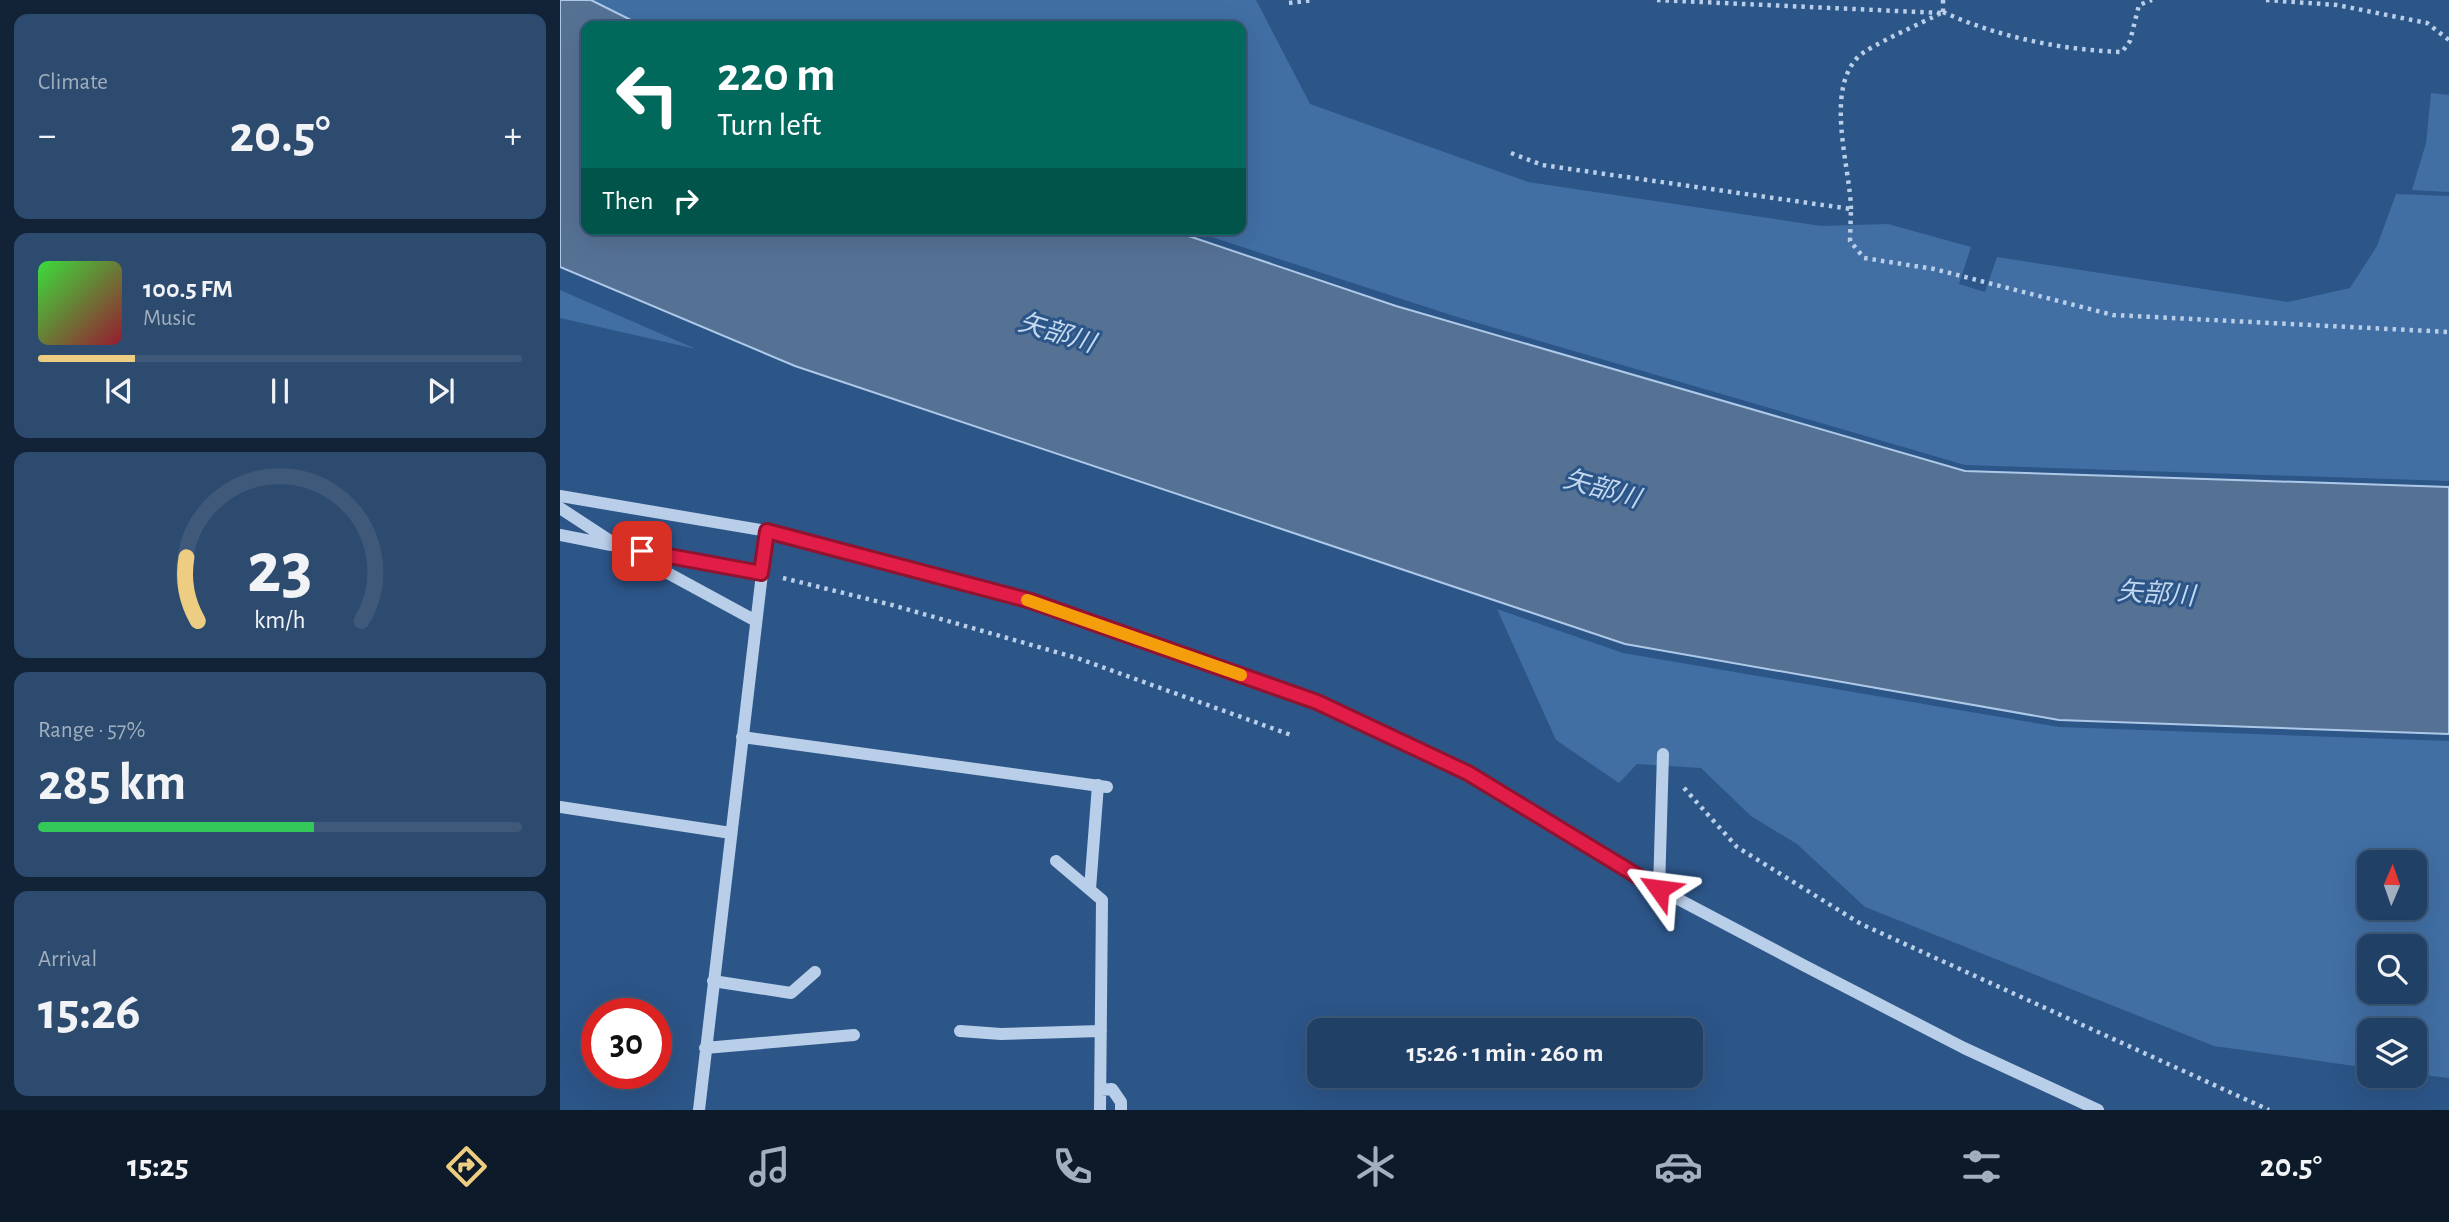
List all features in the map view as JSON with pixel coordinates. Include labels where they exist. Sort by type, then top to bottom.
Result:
[{"type":"street","points":[[560,496],[767,531],[1031,601],[1317,702],[1468,773],[1659,889],[1964,1048],[2098,1110]]},
{"type":"street","points":[[560,508],[618,546],[756,621]]},
{"type":"street","points":[[699,1110],[767,531]]},
{"type":"street","points":[[560,536],[761,573]]},
{"type":"street","points":[[742,737],[1102,786],[1090,889]]},
{"type":"street","points":[[1659,889],[1662,759]]},
{"type":"street","points":[[560,807],[731,833]]},
{"type":"street","points":[[1056,861],[1102,900],[1100,1110]]},
{"type":"street","points":[[713,981],[790,993],[815,972]]},
{"type":"street","points":[[960,1031],[1002,1034],[1101,1031]]},
{"type":"street","points":[[705,1048],[854,1035]]},
{"type":"street","points":[[1101,1090],[1112,1089],[1121,1102],[1121,1110]]},
{"type":"path","points":[[1289,3],[1314,0]]},
{"type":"path","points":[[1657,0],[1942,13],[1971,24],[2082,51],[2122,52],[2130,41],[2138,5],[2152,0]]},
{"type":"path","points":[[1942,13],[1943,0]]},
{"type":"path","points":[[2266,0],[2337,5],[2427,23],[2449,40]]},
{"type":"path","points":[[1942,13],[1859,56],[1843,86],[1840,120],[1851,209],[1850,241],[1864,258],[1934,269],[2113,315],[2449,332]]},
{"type":"path","points":[[1511,153],[1542,165],[1851,209]]},
{"type":"path","points":[[761,573],[892,605],[1077,658],[1291,735]]},
{"type":"path","points":[[1662,759],[1737,848],[1861,924],[2269,1110]]},
{"type":"shaded area","points":[[574,0],[1256,0],[1310,104],[1528,182],[1821,226],[1888,224],[1971,247],[1959,284],[1985,292],[1997,257],[2288,302],[2350,288],[2377,246],[2396,194],[2449,196],[2449,481],[1965,465],[1454,316],[1205,235],[1246,235],[1246,21],[622,21]]},
{"type":"shaded area","points":[[2431,93],[2449,95],[2449,192],[2412,190],[2426,143]]},
{"type":"shaded area","points":[[560,290],[696,349],[560,318]]},
{"type":"shaded area","points":[[1497,609],[1623,653],[2059,727],[2449,741],[2449,1078],[2427,1075],[2427,1018],[2357,1018],[2357,1066],[2214,1046],[1865,907],[1797,844],[1751,816],[1701,768],[1637,764],[1619,783],[1556,740]]},
{"type":"water","name":"矢部川","points":[[560,0],[591,0],[633,21],[581,21],[581,235],[1186,235],[1396,306],[1965,471],[2449,487],[2449,734],[2059,720],[1625,644],[795,366],[560,267]]},
{"type":"slow traffic","points":[[1027,600],[1241,675]]},
{"type":"route","points":[[642,551],[761,573],[767,531],[1031,601],[1317,702],[1468,773],[1659,889]]}]
